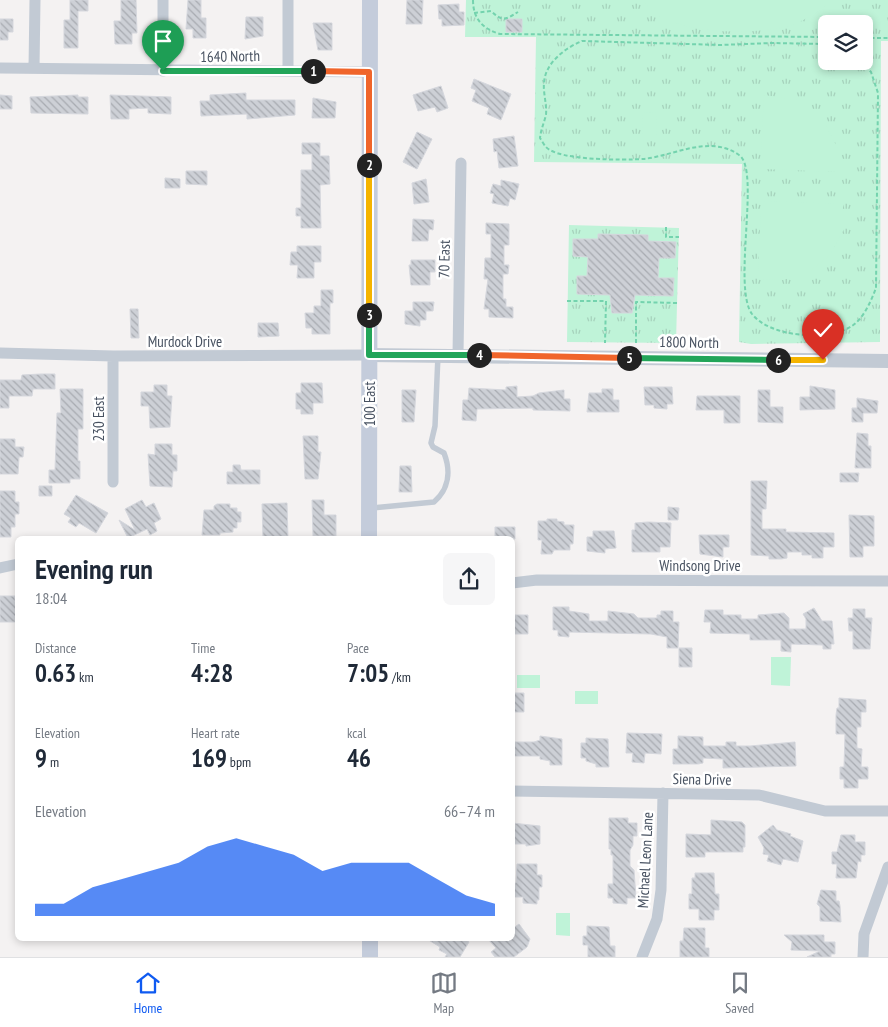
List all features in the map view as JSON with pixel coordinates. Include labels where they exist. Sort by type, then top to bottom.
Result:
[{"type":"main road","name":"100 East","points":[[369,536],[370,0]]},
{"type":"main road","points":[[370,941],[370,957]]},
{"type":"street","points":[[34,0],[34,68]]},
{"type":"street","points":[[163,0],[163,71]]},
{"type":"street","points":[[288,0],[288,70]]},
{"type":"street","name":"1640 North","points":[[0,68],[369,72]]},
{"type":"street","name":"70 East","points":[[458,355],[461,162]]},
{"type":"street","name":"Murdock Drive","points":[[0,353],[114,356],[369,355]]},
{"type":"street","name":"1800 North","points":[[369,355],[888,361]]},
{"type":"street","name":"230 East","points":[[113,482],[114,356]]},
{"type":"street","points":[[0,568],[15,565]]},
{"type":"street","name":"Windsong Drive","points":[[515,583],[537,580],[888,581]]},
{"type":"street","name":"Siena Drive","points":[[515,791],[759,795],[825,811],[888,811]]},
{"type":"street","name":"Michael Leon Lane","points":[[642,957],[657,919],[661,890],[663,793]]},
{"type":"street","points":[[863,957],[864,934],[888,867]]},
{"type":"lane","points":[[369,508],[388,508],[434,502],[446,489],[448,477],[446,459],[444,453],[433,447],[431,443],[435,426],[438,355]]},
{"type":"path","points":[[473,0],[474,13],[479,22],[490,31],[500,34],[818,37]]},
{"type":"path","points":[[474,13],[491,12],[501,19],[518,12]]},
{"type":"path","points":[[873,38],[888,38]]},
{"type":"path","points":[[818,44],[773,42],[722,45],[582,41],[571,46],[556,58],[547,72],[544,83],[546,115],[540,138],[547,148],[560,154],[578,158],[643,159],[692,147],[716,147],[739,154],[745,161],[746,171],[745,290],[752,314],[767,325],[796,335],[826,335],[853,326],[869,306],[876,288],[878,93],[869,70]]},
{"type":"path","points":[[666,227],[666,237],[679,237]]},
{"type":"path","points":[[567,301],[606,301],[605,343]]},
{"type":"path","points":[[636,343],[636,302],[677,303]]},
{"type":"green space","points":[[466,0],[888,0],[888,41],[881,41],[880,342],[751,344],[739,342],[742,164],[534,162],[536,37],[465,37]]},
{"type":"green space","points":[[642,0],[831,0],[821,9],[798,23],[770,30],[736,32],[701,29],[669,21],[656,14]]},
{"type":"green space","points":[[764,95],[797,100],[821,116],[839,151],[839,172],[760,169]]},
{"type":"green space","points":[[643,112],[657,113],[656,141],[642,140]]},
{"type":"green space","points":[[761,201],[843,204],[843,231],[830,255],[810,271],[783,280],[758,279]]},
{"type":"green space","points":[[569,225],[679,228],[676,343],[567,342]]},
{"type":"green space","points":[[771,657],[791,657],[790,686],[771,685]]},
{"type":"green space","points":[[517,675],[540,675],[540,688],[517,688]]},
{"type":"green space","points":[[575,691],[598,691],[598,704],[575,704]]},
{"type":"green space","points":[[556,913],[570,913],[570,936],[556,935]]},
{"type":"building","points":[[70,0],[88,0],[88,11],[78,11],[78,48],[64,48],[64,20],[70,20]]},
{"type":"building","points":[[121,0],[136,0],[137,33],[132,33],[132,44],[115,44],[114,21],[121,21]]},
{"type":"building","points":[[188,0],[201,0],[201,18],[206,18],[206,38],[193,38],[193,29],[186,29]]},
{"type":"building","points":[[407,0],[423,0],[422,24],[406,24]]},
{"type":"building","points":[[459,4],[459,12],[464,12],[464,25],[442,26],[442,19],[439,19],[438,5]]},
{"type":"building","points":[[246,17],[263,17],[263,36],[245,39]]},
{"type":"building","points":[[0,19],[13,19],[13,32],[8,32],[8,40],[0,40]]},
{"type":"building","points":[[506,19],[522,19],[522,32],[506,32]]},
{"type":"building","points":[[313,23],[332,23],[332,50],[318,50]]},
{"type":"building","points":[[474,79],[511,94],[501,120],[487,114],[489,108],[472,101],[476,90],[471,88]]},
{"type":"building","points":[[441,86],[448,108],[437,112],[435,107],[418,111],[413,95]]},
{"type":"building","points":[[246,93],[246,100],[295,100],[295,115],[247,119],[247,114],[201,116],[200,101],[210,101],[210,95]]},
{"type":"building","points":[[0,95],[12,96],[12,109],[0,109]]},
{"type":"building","points":[[78,95],[78,97],[88,97],[88,114],[31,113],[30,97]]},
{"type":"building","points":[[110,95],[171,97],[171,114],[148,113],[148,108],[129,109],[129,119],[111,119]]},
{"type":"building","points":[[313,98],[336,102],[335,118],[312,118]]},
{"type":"building","points":[[417,132],[432,139],[417,169],[403,162]]},
{"type":"building","points":[[514,136],[518,166],[499,168],[497,151],[494,152],[493,139]]},
{"type":"building","points":[[302,143],[320,143],[320,156],[329,156],[330,184],[320,185],[321,228],[301,228],[301,216],[296,216],[296,208],[301,208],[301,170],[312,170],[312,154],[302,154]]},
{"type":"building","points":[[186,171],[207,171],[207,185],[186,184]]},
{"type":"building","points":[[165,178],[180,179],[180,188],[165,188]]},
{"type":"building","points":[[426,179],[429,202],[414,204],[412,183]]},
{"type":"building","points":[[501,180],[519,184],[515,200],[510,198],[508,206],[492,203],[494,194],[490,193],[493,184],[501,186]]},
{"type":"building","points":[[413,219],[434,220],[433,230],[429,229],[428,241],[412,241]]},
{"type":"building","points":[[486,223],[509,224],[509,245],[504,245],[504,265],[509,265],[508,274],[503,274],[503,299],[506,299],[506,307],[513,307],[513,318],[489,317],[489,309],[484,309],[488,279],[484,279],[485,258],[491,258],[491,234],[486,234]]},
{"type":"building","points":[[598,234],[648,235],[648,241],[676,242],[675,258],[659,258],[658,278],[674,278],[673,296],[635,295],[632,313],[612,313],[610,295],[577,294],[577,276],[587,276],[588,257],[573,256],[573,239],[598,239]]},
{"type":"building","points":[[297,246],[321,246],[321,262],[314,262],[314,278],[297,278],[298,265],[290,265],[291,252],[297,252]]},
{"type":"building","points":[[411,260],[435,260],[435,272],[430,272],[430,285],[411,285],[409,265],[411,265]]},
{"type":"building","points":[[321,290],[333,290],[333,303],[330,303],[330,334],[312,334],[312,328],[306,328],[305,313],[314,313],[314,306],[321,306]]},
{"type":"building","points":[[413,302],[434,302],[433,311],[426,311],[426,320],[420,320],[420,326],[405,324],[405,311],[413,311]]},
{"type":"building","points":[[130,309],[138,309],[139,338],[131,338]]},
{"type":"building","points":[[258,323],[278,323],[279,336],[258,337]]},
{"type":"building","points":[[55,374],[55,389],[33,389],[32,396],[9,396],[9,408],[0,408],[0,380],[21,380],[22,375]]},
{"type":"building","points":[[301,383],[322,383],[323,403],[313,403],[313,414],[301,414],[301,409],[296,409],[296,393],[301,393]]},
{"type":"building","points":[[154,385],[167,385],[167,396],[172,396],[170,427],[150,428],[149,406],[141,406],[141,392],[154,392]]},
{"type":"building","points":[[517,386],[517,397],[564,390],[564,399],[570,399],[570,411],[533,410],[533,408],[477,409],[476,421],[462,420],[463,400],[468,400],[469,388],[506,390],[506,387]]},
{"type":"building","points":[[810,386],[835,390],[835,409],[800,410],[800,397],[810,397]]},
{"type":"building","points":[[644,387],[672,387],[673,404],[667,404],[667,409],[654,408],[654,405],[645,405]]},
{"type":"building","points":[[60,389],[83,389],[83,429],[78,429],[80,479],[70,479],[70,483],[49,483],[49,470],[55,470],[57,413],[61,413]]},
{"type":"building","points":[[602,389],[613,389],[613,400],[619,400],[619,412],[587,412],[589,393],[602,393]]},
{"type":"building","points":[[402,390],[416,390],[414,422],[402,422]]},
{"type":"building","points":[[758,390],[770,390],[770,407],[783,407],[783,423],[758,422]]},
{"type":"building","points":[[697,396],[740,396],[740,423],[724,423],[724,410],[696,410]]},
{"type":"building","points":[[857,398],[878,401],[877,413],[863,413],[863,422],[852,422],[852,408],[857,408]]},
{"type":"building","points":[[857,433],[868,434],[868,446],[871,446],[871,468],[855,468]]},
{"type":"building","points":[[303,436],[318,436],[318,452],[321,452],[318,479],[305,479]]},
{"type":"building","points":[[0,439],[15,439],[15,447],[24,447],[23,457],[19,457],[18,474],[0,474]]},
{"type":"building","points":[[155,444],[172,444],[172,455],[177,455],[177,471],[173,471],[172,487],[150,486],[148,454],[155,455]]},
{"type":"building","points":[[233,465],[240,465],[241,470],[260,470],[260,484],[227,484],[227,472],[233,472]]},
{"type":"building","points":[[400,466],[411,466],[412,492],[399,492]]},
{"type":"building","points":[[840,473],[859,473],[858,482],[840,482]]},
{"type":"building","points":[[751,481],[767,481],[766,509],[762,509],[762,529],[786,529],[786,532],[834,533],[834,547],[823,547],[823,558],[812,558],[812,555],[802,555],[802,552],[787,552],[787,558],[781,559],[769,559],[769,556],[751,555]]},
{"type":"building","points":[[39,486],[52,486],[52,496],[39,496]]},
{"type":"building","points":[[0,491],[15,491],[15,502],[19,502],[19,514],[15,514],[15,527],[11,527],[11,537],[0,537]]},
{"type":"building","points":[[76,495],[108,513],[96,533],[79,523],[76,527],[68,522],[71,518],[64,514]]},
{"type":"building","points":[[142,500],[146,507],[154,503],[161,519],[154,523],[157,531],[150,535],[147,529],[132,536],[127,536],[119,520],[135,530],[125,509]]},
{"type":"building","points":[[312,500],[324,500],[324,515],[336,515],[336,536],[313,536]]},
{"type":"building","points":[[287,503],[288,536],[263,536],[262,504]]},
{"type":"building","points":[[217,504],[230,504],[230,508],[237,508],[237,512],[241,512],[241,522],[237,522],[237,528],[233,528],[233,532],[220,533],[220,535],[202,535],[204,510],[214,510],[214,506]]},
{"type":"building","points":[[668,507],[679,508],[678,520],[668,520]]},
{"type":"building","points":[[849,515],[874,516],[874,546],[863,546],[863,557],[850,557]]},
{"type":"building","points":[[547,519],[557,519],[557,521],[564,522],[564,525],[574,525],[573,544],[570,544],[570,550],[554,550],[552,554],[541,554],[542,540],[538,540],[538,521],[547,521]]},
{"type":"building","points":[[635,523],[671,523],[670,547],[660,547],[660,552],[632,552],[632,530],[635,530]]},
{"type":"building","points":[[495,527],[515,527],[515,536],[495,536]]},
{"type":"building","points":[[593,531],[614,531],[616,548],[605,549],[605,553],[587,551],[587,537],[593,537]]},
{"type":"building","points":[[699,535],[729,535],[729,547],[723,547],[723,557],[700,554]]},
{"type":"building","points":[[0,596],[15,596],[15,622],[0,622]]},
{"type":"building","points":[[553,607],[569,607],[569,611],[589,614],[589,621],[608,621],[608,611],[634,614],[638,618],[657,618],[657,615],[661,615],[661,611],[673,611],[673,622],[679,622],[678,648],[667,648],[667,637],[651,634],[569,632],[569,637],[558,636],[558,630],[553,630]]},
{"type":"building","points":[[814,608],[822,621],[832,621],[834,644],[831,644],[831,649],[823,649],[823,645],[791,644],[791,652],[781,651],[781,640],[750,640],[750,634],[710,633],[711,622],[704,622],[705,610],[723,610],[723,615],[741,615],[741,619],[758,619],[758,615],[784,613],[789,618],[789,629],[806,629],[806,619],[803,614]]},
{"type":"building","points":[[853,609],[865,609],[865,618],[872,618],[870,649],[853,649],[853,631],[849,631],[848,618],[853,618]]},
{"type":"building","points":[[515,615],[528,615],[528,634],[515,634]]},
{"type":"building","points":[[679,648],[692,648],[692,667],[679,667]]},
{"type":"building","points":[[515,693],[524,693],[524,712],[515,712]]},
{"type":"building","points":[[839,698],[866,700],[866,712],[861,712],[861,727],[857,727],[857,748],[862,749],[861,767],[868,767],[868,779],[858,779],[858,788],[844,788],[844,779],[840,779],[840,767],[844,767],[845,734],[836,734],[836,715],[837,708],[839,708]]},
{"type":"building","points":[[627,733],[662,734],[661,754],[645,753],[644,763],[632,762],[633,753],[626,753]]},
{"type":"building","points":[[540,736],[562,739],[562,765],[550,765],[550,761],[540,759],[540,756],[515,756],[515,742],[534,742],[540,740]]},
{"type":"building","points":[[678,736],[703,737],[703,746],[726,746],[726,742],[736,742],[736,746],[750,746],[795,742],[796,766],[723,768],[723,759],[703,758],[703,763],[698,764],[673,764],[673,749],[678,749]]},
{"type":"building","points":[[586,738],[608,739],[609,767],[596,767],[596,764],[586,761],[586,758],[581,758],[581,743],[586,743]]},
{"type":"building","points":[[609,818],[628,818],[628,823],[637,823],[637,836],[633,836],[633,845],[630,850],[630,866],[634,870],[636,898],[627,898],[627,904],[613,903],[613,898],[608,898],[608,884],[613,884],[613,855],[611,855],[611,849],[609,849]]},
{"type":"building","points":[[711,820],[742,822],[745,825],[745,847],[743,847],[743,852],[705,852],[705,857],[686,857],[686,834],[711,835]]},
{"type":"building","points":[[515,823],[540,826],[540,844],[526,846],[526,844],[515,844]]},
{"type":"building","points":[[773,825],[777,830],[791,834],[790,836],[803,841],[798,862],[783,859],[781,865],[767,861],[769,855],[763,854],[764,848],[758,837]]},
{"type":"building","points":[[841,835],[855,835],[855,842],[865,842],[865,855],[861,855],[861,862],[858,861],[856,878],[836,878],[837,864],[832,864],[832,852],[837,852]]},
{"type":"building","points":[[517,864],[537,864],[537,875],[542,875],[542,887],[539,887],[539,900],[537,900],[537,904],[523,903],[523,897],[515,897]]},
{"type":"building","points":[[695,873],[714,873],[715,894],[719,894],[719,910],[714,910],[714,920],[699,920],[699,909],[689,909],[689,894],[692,894],[692,878],[695,878]]},
{"type":"building","points":[[821,890],[836,891],[836,901],[839,901],[841,922],[820,921],[820,907],[817,904]]},
{"type":"building","points":[[519,924],[530,939],[527,947],[514,957],[495,957],[491,952],[496,948],[490,941],[515,941],[515,927]]},
{"type":"building","points":[[587,926],[609,927],[610,946],[615,946],[615,957],[588,957],[588,945],[583,945],[583,936],[587,936]]},
{"type":"building","points":[[684,928],[705,928],[705,948],[709,948],[709,957],[680,957],[680,941],[683,941]]},
{"type":"building","points":[[784,935],[824,935],[824,942],[835,942],[835,954],[831,954],[831,957],[807,957],[820,951],[791,950],[792,942]]},
{"type":"building","points":[[430,941],[469,942],[460,957],[445,957],[447,954],[439,950],[440,947]]},
{"type":"route","points":[[163,71],[288,70],[369,72],[369,355],[823,360]]}]
